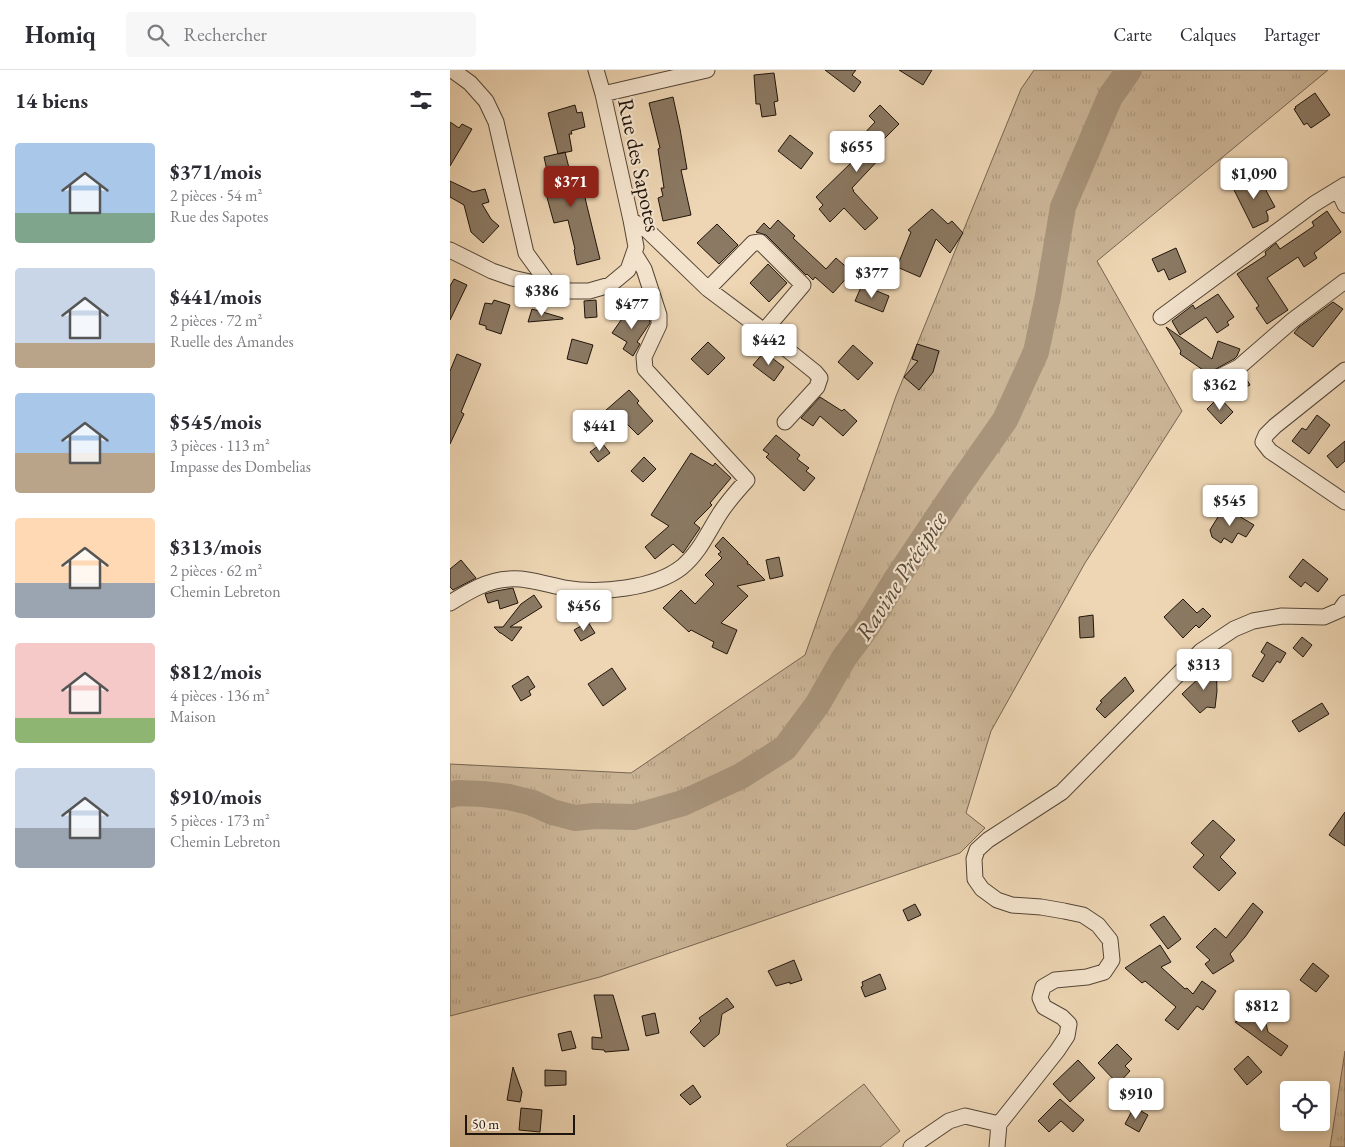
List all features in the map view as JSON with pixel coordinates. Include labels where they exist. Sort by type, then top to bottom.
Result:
[{"type":"street","points":[[452,70],[470,83],[486,101],[496,122],[526,253],[550,286]]},
{"type":"street","name":"Rue des Sapotes","points":[[450,250],[512,278],[570,291],[589,291],[610,285],[628,270],[636,247],[603,94],[596,70]]},
{"type":"street","points":[[603,94],[707,70]]},
{"type":"street","points":[[1161,316],[1314,204],[1341,188],[1345,205]]},
{"type":"street","points":[[631,220],[648,231],[708,289],[764,331],[820,378],[817,387],[785,422]]},
{"type":"street","points":[[708,289],[753,243],[760,242],[802,285],[764,331]]},
{"type":"street","points":[[450,603],[490,582],[510,578],[589,591],[616,589],[666,577],[695,555],[732,496],[747,480],[646,369],[644,357],[659,325],[660,315],[644,269],[634,253]]},
{"type":"street","points":[[1221,376],[1239,367],[1293,320],[1345,281]]},
{"type":"street","points":[[1345,370],[1266,435],[1263,442],[1270,451],[1345,502]]},
{"type":"street","points":[[997,1147],[999,1124],[1067,1036],[1069,1024],[1062,1017],[1044,1007],[1040,998],[1043,987],[1055,980],[1087,977],[1104,972],[1112,960],[1110,940],[1098,925],[1083,915],[1064,910],[1012,905],[997,900],[982,889],[975,879],[974,860],[977,850],[988,840],[1062,792],[1201,651],[1234,629],[1253,621],[1282,616],[1324,618],[1340,610],[1345,603]]},
{"type":"street","points":[[911,1147],[948,1122],[965,1116],[999,1124]]},
{"type":"green space","points":[[1034,70],[1328,70],[1097,261],[1182,411],[1085,563],[991,731],[966,813],[985,828],[960,853],[600,977],[450,1016],[450,764],[631,773],[805,655],[896,396],[1021,89]]},
{"type":"green space","points":[[1345,1051],[1345,1147],[1330,1147]]},
{"type":"green space","points":[[864,1084],[900,1131],[880,1147],[788,1147],[786,1145]]},
{"type":"building","points":[[825,70],[856,70],[852,75],[861,82],[854,92]]},
{"type":"building","points":[[899,70],[932,70],[923,85]]},
{"type":"building","points":[[774,73],[778,101],[774,102],[776,115],[762,117],[760,104],[756,104],[754,75]]},
{"type":"building","points":[[1315,93],[1330,115],[1311,128],[1307,123],[1304,125],[1294,109]]},
{"type":"building","points":[[673,97],[687,169],[681,170],[691,215],[663,221],[658,198],[663,196],[661,188],[664,188],[658,149],[660,148],[649,103]]},
{"type":"building","points":[[575,105],[577,113],[582,112],[585,127],[571,131],[572,134],[569,134],[572,151],[558,154],[548,113]]},
{"type":"building","points":[[880,105],[899,124],[874,149],[882,156],[852,188],[878,218],[865,230],[844,208],[830,222],[819,209],[823,205],[816,197],[854,160],[846,153],[875,122],[869,116]]},
{"type":"building","points":[[450,122],[459,128],[462,124],[472,129],[450,166]]},
{"type":"building","points":[[790,135],[813,153],[801,169],[778,151]]},
{"type":"building","points":[[565,152],[573,184],[582,182],[600,259],[577,265],[568,220],[554,223],[545,190],[551,189],[544,157]]},
{"type":"building","points":[[1254,173],[1275,207],[1266,211],[1268,221],[1253,228],[1232,186]]},
{"type":"building","points":[[450,181],[473,192],[485,189],[489,202],[482,204],[491,219],[499,226],[483,243],[471,232],[464,205],[450,197]]},
{"type":"building","points":[[932,209],[948,224],[952,221],[963,233],[950,253],[936,239],[920,277],[897,267],[911,232],[908,230]]},
{"type":"building","points":[[1327,211],[1341,232],[1314,253],[1317,258],[1304,267],[1298,257],[1267,278],[1288,310],[1267,324],[1256,308],[1259,306],[1237,274],[1266,255],[1265,252],[1276,243],[1280,249],[1314,226],[1312,222]]},
{"type":"building","points":[[778,220],[795,236],[793,238],[826,269],[836,258],[852,272],[833,293],[815,277],[813,280],[806,275],[766,235],[756,232],[764,223],[770,229]]},
{"type":"building","points":[[717,224],[738,245],[719,264],[697,243]]},
{"type":"building","points":[[1176,248],[1186,272],[1169,280],[1164,269],[1158,272],[1152,259]]},
{"type":"building","points":[[768,264],[787,283],[769,302],[750,283]]},
{"type":"building","points":[[454,279],[467,285],[450,320],[450,286]]},
{"type":"building","points":[[862,285],[889,296],[883,312],[855,301]]},
{"type":"building","points":[[1218,294],[1234,317],[1227,322],[1229,325],[1217,333],[1206,317],[1180,335],[1172,321],[1193,305],[1195,309]]},
{"type":"building","points":[[494,300],[510,305],[501,334],[486,329],[486,326],[479,324],[485,303],[492,304]]},
{"type":"building","points":[[596,300],[597,317],[585,318],[584,301]]},
{"type":"building","points":[[1333,302],[1343,309],[1313,347],[1294,333],[1299,327]]},
{"type":"building","points":[[639,306],[650,323],[637,342],[640,344],[633,356],[623,349],[627,342],[612,333],[626,313],[632,317]]},
{"type":"building","points":[[532,309],[563,318],[563,319],[528,322]]},
{"type":"building","points":[[1166,327],[1212,359],[1218,341],[1240,349],[1234,359],[1214,370],[1212,380],[1216,384],[1221,385],[1244,375],[1250,385],[1224,399],[1199,382],[1206,372],[1180,354],[1181,351]]},
{"type":"building","points":[[572,339],[593,345],[587,364],[567,359]]},
{"type":"building","points":[[708,342],[725,358],[708,375],[691,359]]},
{"type":"building","points":[[917,344],[939,351],[933,372],[919,390],[904,377],[918,361],[912,359]]},
{"type":"building","points":[[853,345],[873,363],[858,380],[838,362]]},
{"type":"building","points":[[764,352],[784,367],[774,381],[753,365]]},
{"type":"building","points":[[457,354],[481,364],[461,412],[464,414],[450,444],[450,371]]},
{"type":"building","points":[[629,390],[639,401],[637,403],[653,421],[638,435],[625,422],[613,435],[599,422],[607,414],[605,411]]},
{"type":"building","points":[[820,397],[842,411],[844,409],[857,421],[843,436],[820,416],[813,426],[801,418]]},
{"type":"building","points":[[1219,397],[1233,412],[1221,424],[1207,409]]},
{"type":"building","points":[[1317,415],[1330,425],[1309,454],[1292,441],[1302,428],[1306,430]]},
{"type":"building","points":[[776,435],[800,455],[797,459],[809,468],[806,471],[815,478],[804,491],[766,457],[769,454],[763,450]]},
{"type":"building","points":[[1345,441],[1345,461],[1337,468],[1327,456]]},
{"type":"building","points":[[602,443],[610,453],[598,462],[590,452]]},
{"type":"building","points":[[691,453],[713,466],[715,463],[731,478],[710,503],[712,505],[694,523],[700,528],[683,553],[673,544],[655,559],[645,547],[669,526],[651,515]]},
{"type":"building","points":[[644,457],[656,469],[643,482],[631,471]]},
{"type":"building","points":[[1224,507],[1254,525],[1246,537],[1238,533],[1232,543],[1224,538],[1221,543],[1212,537],[1210,530]]},
{"type":"building","points":[[723,537],[748,562],[747,564],[765,580],[737,586],[748,596],[721,623],[737,630],[727,654],[712,647],[714,642],[691,630],[689,632],[663,608],[681,590],[695,604],[714,584],[705,575],[722,558],[718,554],[721,552],[715,546]]},
{"type":"building","points":[[779,557],[783,576],[770,579],[766,560]]},
{"type":"building","points":[[1303,559],[1328,579],[1318,592],[1305,582],[1301,587],[1289,577]]},
{"type":"building","points":[[461,560],[476,578],[453,590],[450,587],[450,569]]},
{"type":"building","points":[[513,588],[518,603],[500,609],[498,600],[488,603],[485,594]]},
{"type":"building","points":[[534,595],[542,607],[510,627],[522,627],[512,641],[494,627],[503,627],[521,604]]},
{"type":"building","points":[[1183,599],[1197,613],[1203,608],[1211,616],[1199,628],[1196,625],[1183,638],[1164,617]]},
{"type":"building","points":[[1093,615],[1094,637],[1080,638],[1079,617]]},
{"type":"building","points":[[588,622],[595,633],[581,641],[574,630]]},
{"type":"building","points":[[1302,637],[1312,645],[1303,657],[1293,648]]},
{"type":"building","points":[[1267,642],[1286,653],[1280,663],[1277,661],[1263,682],[1252,676],[1265,655],[1261,652]]},
{"type":"building","points":[[1216,662],[1217,691],[1215,708],[1207,707],[1200,713],[1182,694]]},
{"type":"building","points":[[612,668],[626,689],[603,706],[588,684]]},
{"type":"building","points":[[528,676],[535,687],[529,691],[531,695],[521,701],[512,686]]},
{"type":"building","points":[[1125,677],[1134,691],[1105,718],[1096,709],[1102,702],[1100,701]]},
{"type":"building","points":[[1322,703],[1329,714],[1299,732],[1292,721]]},
{"type":"building","points":[[1345,812],[1345,846],[1329,835]]},
{"type":"building","points":[[1213,820],[1235,840],[1220,857],[1236,873],[1219,891],[1193,867],[1204,855],[1191,843]]},
{"type":"building","points":[[1253,903],[1263,912],[1230,954],[1234,961],[1213,974],[1205,964],[1210,960],[1196,947],[1215,928],[1226,938]]},
{"type":"building","points":[[915,904],[921,915],[908,921],[903,910]]},
{"type":"building","points":[[1164,916],[1181,939],[1168,949],[1150,925]]},
{"type":"building","points":[[1160,945],[1171,962],[1161,967],[1185,989],[1187,988],[1193,994],[1202,981],[1216,991],[1203,1010],[1197,1006],[1178,1030],[1165,1020],[1176,1007],[1145,981],[1142,983],[1125,968]]},
{"type":"building","points":[[794,960],[802,980],[776,986],[768,971]]},
{"type":"building","points":[[1313,963],[1329,976],[1316,992],[1300,980]]},
{"type":"building","points":[[880,974],[886,989],[865,997],[861,987],[863,986],[862,982]]},
{"type":"building","points":[[594,995],[613,995],[629,1050],[605,1052],[604,1050],[592,1049],[592,1037],[602,1038]]},
{"type":"building","points":[[727,998],[734,1007],[722,1014],[719,1034],[704,1047],[690,1032],[701,1021],[699,1018]]},
{"type":"building","points":[[1263,1011],[1268,1032],[1288,1046],[1281,1056],[1235,1022],[1248,1018],[1247,1015]]},
{"type":"building","points":[[655,1013],[659,1033],[646,1036],[642,1016]]},
{"type":"building","points":[[571,1031],[576,1048],[562,1051],[558,1034]]},
{"type":"building","points":[[1117,1044],[1132,1059],[1125,1066],[1130,1071],[1118,1084],[1098,1063]]},
{"type":"building","points":[[1248,1056],[1262,1072],[1247,1085],[1234,1069]]},
{"type":"building","points":[[1078,1060],[1095,1078],[1070,1102],[1053,1084]]},
{"type":"building","points":[[513,1067],[522,1092],[520,1102],[507,1100]]},
{"type":"building","points":[[545,1070],[566,1071],[566,1085],[545,1086]]},
{"type":"building","points":[[693,1085],[701,1097],[690,1105],[680,1095]]},
{"type":"building","points":[[1060,1099],[1084,1120],[1073,1132],[1061,1121],[1049,1132],[1038,1121]]},
{"type":"building","points":[[1134,1107],[1148,1115],[1139,1132],[1125,1124]]},
{"type":"building","points":[[521,1108],[542,1110],[540,1132],[519,1130]]},
{"type":"waterway","name":"Ravine Précipice","points":[[450,795],[457,793],[509,797],[533,803],[552,812],[575,818],[594,816],[634,817],[683,803],[741,776],[785,748],[817,705],[844,658],[867,627],[895,581],[1005,420],[1036,352],[1048,296],[1063,207],[1110,97],[1129,70]]}]
